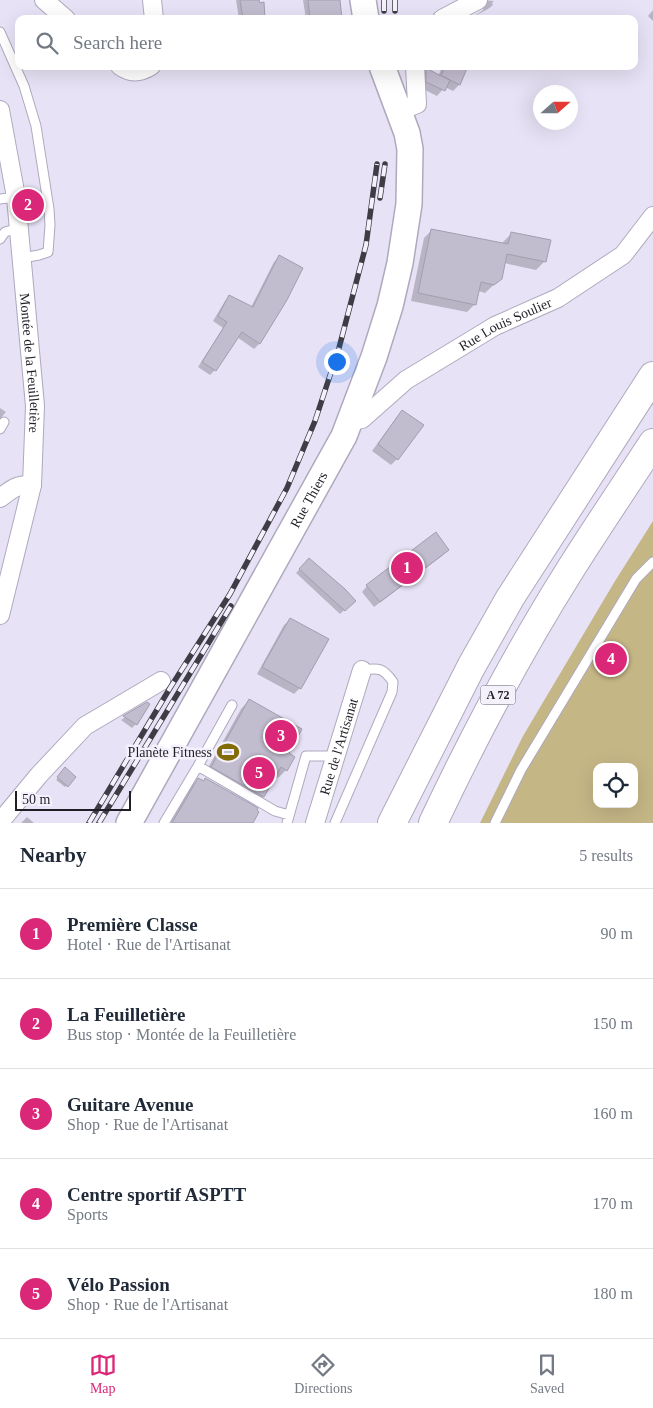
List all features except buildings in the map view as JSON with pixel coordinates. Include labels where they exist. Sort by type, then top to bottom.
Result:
[{"type":"highway","name":"A 72","points":[[392,823],[471,667],[510,598],[653,376]]},
{"type":"highway","name":"A 72","points":[[433,823],[487,715],[530,638],[570,570],[653,443]]},
{"type":"street","points":[[44,0],[61,15]]},
{"type":"street","points":[[152,0],[154,15]]},
{"type":"street","points":[[363,0],[365,15]]},
{"type":"street","points":[[450,15],[478,0]]},
{"type":"street","points":[[126,70],[129,72],[145,70]]},
{"type":"street","name":"Rue Thiers","points":[[129,823],[344,436],[376,349],[390,306],[400,263],[408,204],[410,149],[407,133],[383,70]]},
{"type":"street","points":[[399,112],[417,104],[415,70]]},
{"type":"street","name":"Montée de la Feuilletière","points":[[0,110],[8,198],[19,228],[35,406],[32,485],[0,615]]},
{"type":"street","name":"Rue Louis Soulier","points":[[350,422],[362,419],[406,380],[495,326],[558,298],[622,255],[653,216]]},
{"type":"street","points":[[0,498],[21,484],[32,485]]},
{"type":"street","name":"Rue de l'Artisanat","points":[[315,823],[362,670]]},
{"type":"street","points":[[0,822],[39,775],[85,726],[161,681]]},
{"type":"lane","points":[[0,32],[15,66]]},
{"type":"lane","points":[[17,70],[24,86],[36,126],[50,225],[48,252],[39,256],[22,258]]},
{"type":"lane","points":[[0,239],[5,232],[19,228]]},
{"type":"lane","points":[[495,823],[521,770],[636,579],[653,562]]},
{"type":"lane","points":[[335,823],[392,692],[393,682],[384,670],[376,668],[362,670]]},
{"type":"lane","points":[[164,823],[232,705]]},
{"type":"lane","points":[[198,766],[288,819],[306,756],[335,756]]},
{"type":"shaded area","points":[[653,521],[653,823],[480,823],[523,736]]},
{"type":"railway","points":[[384,0],[384,11]]},
{"type":"railway","points":[[395,0],[395,11]]},
{"type":"railway","points":[[89,823],[170,688],[230,594],[287,488],[315,421],[339,348],[366,245],[377,164]]},
{"type":"railway","points":[[380,198],[385,164]]},
{"type":"railway","points":[[99,823],[231,606]]},
{"type":"place","name":"La Feuilletière","points":[[28,205]]},
{"type":"place","name":"Première Classe","points":[[407,568]]},
{"type":"place","name":"Centre sportif ASPTT","points":[[611,659]]},
{"type":"place","name":"Guitare Avenue","points":[[281,736]]},
{"type":"place","name":"Planète Fitness","points":[[228,752]]},
{"type":"place","name":"Vélo Passion","points":[[259,773]]}]
